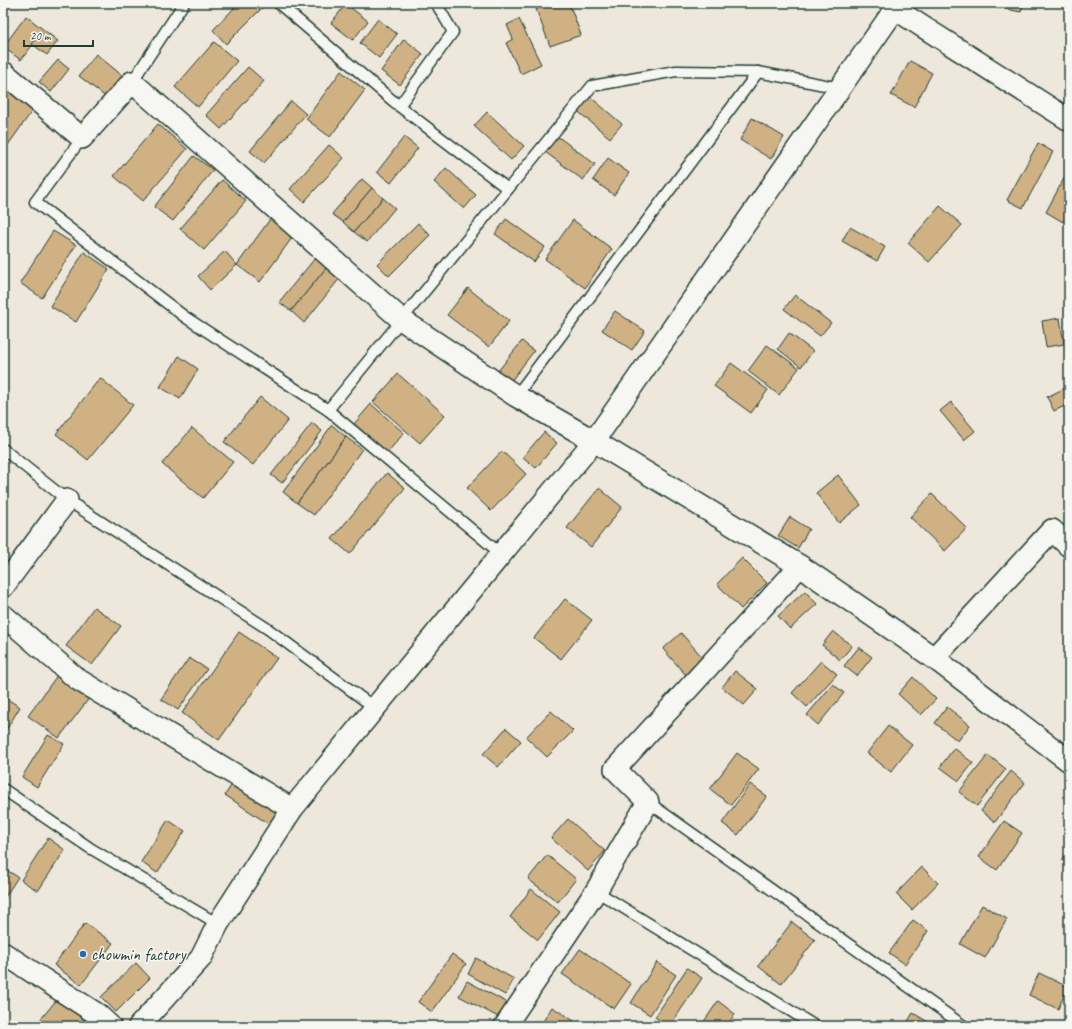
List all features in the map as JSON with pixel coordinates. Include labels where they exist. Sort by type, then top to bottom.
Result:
[{"type":"street","points":[[140,1026],[201,958],[218,924],[292,809],[594,441],[840,88],[895,6],[1069,120]]},
{"type":"street","points":[[3,72],[82,138],[132,82],[402,320],[516,396],[594,441],[800,566],[934,658],[1069,761]]},
{"type":"street","points":[[3,587],[67,500]]},
{"type":"street","points":[[934,658],[1052,530],[1069,546]]},
{"type":"street","points":[[505,1026],[596,891],[648,802],[615,768],[800,566]]},
{"type":"street","points":[[3,615],[77,679],[292,809]]},
{"type":"street","points":[[3,953],[97,1014],[110,1026]]},
{"type":"lane","points":[[132,82],[184,3]]},
{"type":"lane","points":[[278,3],[399,106],[508,189]]},
{"type":"lane","points":[[399,106],[453,32],[436,3]]},
{"type":"lane","points":[[328,410],[592,86],[676,71],[758,72],[840,88]]},
{"type":"lane","points":[[516,396],[758,72]]},
{"type":"lane","points":[[82,138],[35,202],[185,317],[328,410],[501,554]]},
{"type":"lane","points":[[3,449],[67,500],[268,629],[375,708]]},
{"type":"lane","points":[[3,789],[90,848],[218,924]]},
{"type":"lane","points":[[648,802],[964,1026]]},
{"type":"lane","points":[[596,891],[815,1026]]},
{"type":"building","points":[[239,3],[267,3],[226,44],[213,30]]},
{"type":"building","points":[[553,3],[569,3],[581,35],[550,46],[536,9]]},
{"type":"building","points":[[975,3],[1023,3],[1021,12]]},
{"type":"building","points":[[346,4],[368,21],[353,40],[331,23]]},
{"type":"building","points":[[26,16],[44,30],[21,60],[3,47]]},
{"type":"building","points":[[378,19],[397,34],[379,58],[360,43]]},
{"type":"building","points":[[519,19],[541,64],[521,74],[506,43],[513,39],[507,25]]},
{"type":"building","points":[[44,30],[58,41],[47,55],[32,44]]},
{"type":"building","points":[[404,39],[423,54],[400,85],[381,71]]},
{"type":"building","points":[[214,42],[237,61],[198,107],[175,87]]},
{"type":"building","points":[[96,54],[124,77],[107,98],[79,76]]},
{"type":"building","points":[[58,60],[69,69],[51,92],[39,82]]},
{"type":"building","points":[[910,61],[932,73],[914,107],[891,95]]},
{"type":"building","points":[[248,67],[264,81],[221,129],[206,115]]},
{"type":"building","points":[[341,71],[365,90],[330,137],[306,119]]},
{"type":"building","points":[[7,87],[35,107],[3,152],[3,93]]},
{"type":"building","points":[[587,94],[622,124],[610,138],[575,109]]},
{"type":"building","points":[[291,101],[306,114],[264,163],[250,151]]},
{"type":"building","points":[[487,112],[524,146],[511,160],[474,126]]},
{"type":"building","points":[[752,118],[784,137],[771,159],[740,140]]},
{"type":"building","points":[[158,124],[187,149],[143,201],[114,176]]},
{"type":"building","points":[[553,133],[595,164],[583,180],[541,149]]},
{"type":"building","points":[[404,137],[418,148],[391,183],[377,172]]},
{"type":"building","points":[[1038,143],[1053,152],[1023,208],[1007,200]]},
{"type":"building","points":[[329,145],[344,158],[304,202],[290,189]]},
{"type":"building","points":[[194,156],[213,170],[173,221],[154,207]]},
{"type":"building","points":[[608,158],[629,173],[614,195],[593,180]]},
{"type":"building","points":[[446,168],[476,195],[464,209],[434,182]]},
{"type":"building","points":[[1069,169],[1069,211],[1063,222],[1046,212]]},
{"type":"building","points":[[362,179],[372,188],[343,222],[332,214]]},
{"type":"building","points":[[222,180],[246,201],[204,250],[180,229]]},
{"type":"building","points":[[372,188],[383,198],[354,232],[343,222]]},
{"type":"building","points":[[383,198],[395,208],[367,242],[354,232]]},
{"type":"building","points":[[940,206],[962,225],[929,262],[908,243]]},
{"type":"building","points":[[273,215],[297,231],[260,282],[237,265]]},
{"type":"building","points":[[506,219],[545,247],[534,262],[495,234]]},
{"type":"building","points":[[573,220],[612,249],[585,288],[545,259]]},
{"type":"building","points":[[418,223],[430,235],[389,276],[377,264]]},
{"type":"building","points":[[850,227],[885,247],[877,261],[842,241]]},
{"type":"building","points":[[53,231],[76,245],[42,298],[20,283]]},
{"type":"building","points":[[225,251],[237,265],[210,290],[198,276]]},
{"type":"building","points":[[84,252],[109,269],[76,322],[50,306]]},
{"type":"building","points":[[316,257],[327,267],[291,311],[279,302]]},
{"type":"building","points":[[327,267],[340,278],[304,323],[291,311]]},
{"type":"building","points":[[468,288],[509,321],[489,347],[447,315]]},
{"type":"building","points":[[795,295],[831,323],[820,336],[784,309]]},
{"type":"building","points":[[615,311],[645,331],[632,350],[602,330]]},
{"type":"building","points":[[1060,318],[1064,344],[1046,347],[1042,321]]},
{"type":"building","points":[[789,333],[813,351],[801,367],[778,349]]},
{"type":"building","points":[[522,341],[534,351],[511,381],[498,371]]},
{"type":"building","points":[[767,345],[799,368],[779,395],[748,371]]},
{"type":"building","points":[[179,356],[198,369],[180,399],[160,387]]},
{"type":"building","points":[[731,363],[768,390],[751,413],[714,386]]},
{"type":"building","points":[[398,374],[445,415],[420,443],[373,402]]},
{"type":"building","points":[[100,378],[133,405],[88,460],[56,434]]},
{"type":"building","points":[[1069,386],[1069,404],[1054,411],[1047,397]]},
{"type":"building","points":[[260,397],[288,420],[253,465],[224,442]]},
{"type":"building","points":[[951,402],[975,431],[964,440],[940,411]]},
{"type":"building","points":[[371,404],[404,433],[387,453],[354,424]]},
{"type":"building","points":[[312,423],[322,431],[282,483],[271,475]]},
{"type":"building","points":[[332,425],[346,437],[297,503],[283,492]]},
{"type":"building","points":[[192,428],[233,462],[203,498],[162,464]]},
{"type":"building","points":[[544,432],[557,443],[536,468],[523,457]]},
{"type":"building","points":[[346,437],[362,449],[314,515],[297,503]]},
{"type":"building","points":[[502,451],[526,474],[491,511],[467,488]]},
{"type":"building","points":[[387,473],[405,488],[350,554],[332,539]]},
{"type":"building","points":[[838,475],[861,505],[839,523],[816,493]]},
{"type":"building","points":[[599,488],[622,507],[591,547],[567,528]]},
{"type":"building","points":[[932,494],[967,528],[945,551],[910,517]]},
{"type":"building","points":[[790,517],[809,529],[798,548],[778,536]]},
{"type":"building","points":[[742,558],[767,583],[741,609],[717,584]]},
{"type":"building","points":[[805,591],[817,604],[790,629],[778,616]]},
{"type":"building","points":[[565,599],[592,620],[561,659],[534,638]]},
{"type":"building","points":[[94,607],[121,626],[92,665],[66,646]]},
{"type":"building","points":[[833,631],[852,646],[840,660],[822,645]]},
{"type":"building","points":[[239,632],[277,658],[219,740],[182,713]]},
{"type":"building","points":[[681,633],[704,659],[686,675],[663,649]]},
{"type":"building","points":[[859,647],[872,657],[857,676],[844,666]]},
{"type":"building","points":[[189,658],[207,669],[178,710],[161,699]]},
{"type":"building","points":[[821,661],[837,674],[807,707],[792,693]]},
{"type":"building","points":[[735,671],[758,689],[744,705],[722,687]]},
{"type":"building","points":[[58,674],[90,697],[59,738],[28,716]]},
{"type":"building","points":[[913,677],[936,699],[921,715],[898,694]]},
{"type":"building","points":[[833,684],[844,693],[818,725],[807,715]]},
{"type":"building","points":[[4,697],[20,707],[3,735],[3,699]]},
{"type":"building","points":[[947,707],[970,725],[958,741],[935,723]]},
{"type":"building","points":[[551,711],[573,731],[547,757],[526,737]]},
{"type":"building","points":[[888,726],[912,745],[891,772],[867,753]]},
{"type":"building","points":[[506,728],[521,741],[498,767],[483,754]]},
{"type":"building","points":[[48,735],[64,744],[37,787],[22,777]]},
{"type":"building","points":[[954,748],[973,763],[959,781],[940,767]]},
{"type":"building","points":[[737,753],[759,769],[731,805],[710,789]]},
{"type":"building","points":[[988,755],[1006,769],[977,806],[959,792]]},
{"type":"building","points":[[1011,771],[1025,783],[995,822],[981,811]]},
{"type":"building","points":[[235,780],[283,813],[273,827],[225,795]]},
{"type":"building","points":[[750,784],[767,796],[738,835],[722,823]]},
{"type":"building","points":[[568,819],[605,851],[588,871],[551,838]]},
{"type":"building","points":[[168,820],[185,831],[157,873],[141,862]]},
{"type":"building","points":[[1004,821],[1022,833],[997,870],[979,857]]},
{"type":"building","points":[[48,838],[65,850],[38,891],[21,880]]},
{"type":"building","points":[[1069,851],[1069,865],[1062,860]]},
{"type":"building","points":[[547,855],[576,879],[558,902],[528,879]]},
{"type":"building","points":[[922,867],[938,883],[912,910],[896,894]]},
{"type":"building","points":[[3,868],[18,877],[3,900]]},
{"type":"building","points":[[531,889],[560,912],[538,940],[510,917]]},
{"type":"building","points":[[982,905],[1007,919],[985,958],[960,944]]},
{"type":"building","points":[[913,920],[928,931],[905,964],[889,953]]},
{"type":"building","points":[[792,922],[815,940],[781,984],[758,966]]},
{"type":"building","name":"chowmin factory","points":[[85,923],[113,943],[81,985],[54,965]]},
{"type":"building","points":[[580,949],[631,984],[614,1009],[562,974]]},
{"type":"building","points":[[452,954],[466,964],[432,1012],[418,1002]]},
{"type":"building","points":[[476,958],[514,979],[505,995],[468,974]]},
{"type":"building","points":[[657,962],[676,975],[650,1015],[631,1003]]},
{"type":"building","points":[[136,963],[150,978],[116,1012],[101,997]]},
{"type":"building","points":[[687,968],[702,978],[670,1026],[668,1026],[655,1017]]},
{"type":"building","points":[[1039,973],[1068,987],[1058,1009],[1029,995]]},
{"type":"building","points":[[467,981],[508,1003],[500,1018],[459,996]]},
{"type":"building","points":[[58,998],[89,1024],[87,1026],[37,1026],[36,1025]]},
{"type":"building","points":[[718,1001],[735,1014],[727,1026],[701,1026]]},
{"type":"building","points":[[552,1007],[582,1026],[547,1026],[542,1023]]},
{"type":"building","points":[[913,1013],[930,1023],[928,1026],[905,1026]]},
{"type":"place","name":"chowmin factory","points":[[83,954]]}]
